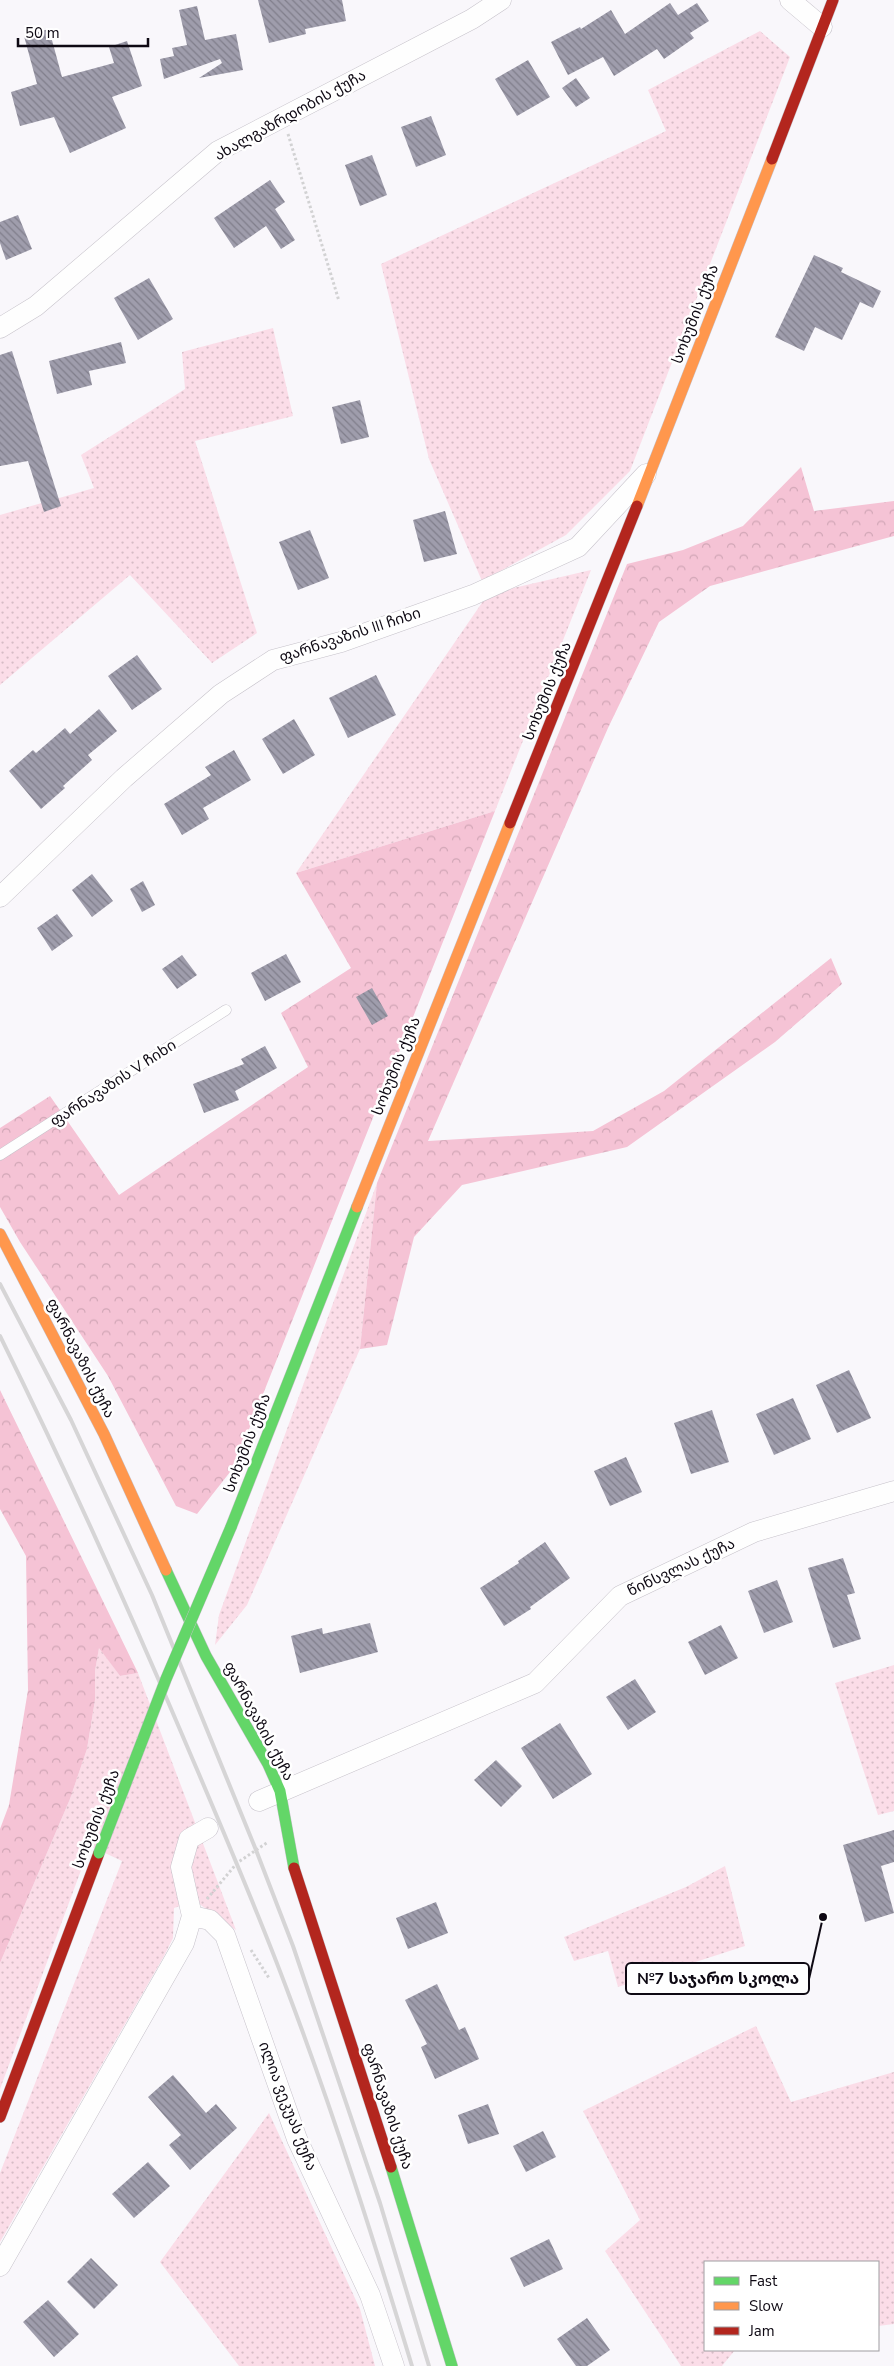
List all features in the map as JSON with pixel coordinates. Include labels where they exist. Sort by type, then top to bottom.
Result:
[{"type":"main road","name":"სოხუმის ქუჩა","points":[[0,2117],[166,1679],[231,1527],[278,1403],[652,467],[833,0]]},
{"type":"main road","name":"ფარნავაზის ქუჩა","points":[[0,1234],[104,1434],[206,1656],[268,1764],[280,1791],[295,1873],[369,2094],[452,2366]]},
{"type":"street","name":"ახალგაზრდობის ქუჩა","points":[[0,328],[36,306],[218,151],[282,116],[472,19],[501,0]]},
{"type":"street","points":[[790,0],[822,27]]},
{"type":"street","name":"ფარნავაზის III ჩიხი","points":[[0,897],[124,778],[221,694],[273,660],[341,642],[473,595],[578,547],[652,467]]},
{"type":"street","name":"წინსვლას ქუჩა","points":[[259,1801],[535,1683],[620,1596],[754,1532],[894,1491]]},
{"type":"street","points":[[0,2266],[184,1943],[192,1916],[181,1867],[189,1839],[208,1828]]},
{"type":"street","name":"ილია ვეკუას ქუჩა","points":[[192,1916],[210,1920],[225,1935],[297,2138],[370,2295],[394,2366]]},
{"type":"lane","name":"ფარნავაზის V ჩიხი","points":[[0,1155],[226,1010]]},
{"type":"path","points":[[282,116],[339,301]]},
{"type":"path","points":[[192,1916],[237,1863],[288,1828]]},
{"type":"shaded area","points":[[760,31],[790,57],[630,471],[566,535],[482,581],[429,459],[381,264],[666,131],[648,90]]},
{"type":"shaded area","points":[[273,328],[293,416],[195,441],[257,633],[212,663],[130,575],[0,685],[0,515],[94,488],[81,455],[185,389],[182,352]]},
{"type":"shaded area","points":[[591,570],[495,811],[296,873],[488,594]]},
{"type":"shaded area","points":[[377,1183],[360,1349],[247,1605],[215,1645],[219,1615]]},
{"type":"shaded area","points":[[99,1647],[120,1676],[138,1673],[236,1930],[195,1901],[174,1908],[173,1938],[164,1956],[0,2242],[0,2173],[122,1861],[90,1846],[0,2089],[0,1963],[70,1799],[87,1749],[95,1700],[95,1671]]},
{"type":"shaded area","points":[[894,1665],[894,1811],[878,1815],[835,1683]]},
{"type":"shaded area","points":[[725,1866],[745,1946],[618,1987],[608,1951],[574,1961],[564,1937],[686,1887]]},
{"type":"shaded area","points":[[756,2026],[791,2102],[894,2072],[894,2324],[879,2326],[879,2261],[704,2261],[704,2351],[734,2351],[722,2366],[681,2366],[605,2251],[640,2220],[583,2111]]},
{"type":"shaded area","points":[[269,2113],[360,2309],[375,2366],[239,2366],[160,2262]]},
{"type":"green space","points":[[801,467],[814,511],[894,501],[894,536],[710,586],[659,622],[608,728],[428,1141],[593,1131],[664,1091],[831,958],[842,984],[775,1042],[627,1147],[462,1185],[414,1237],[387,1345],[360,1349],[377,1183],[627,564],[683,550],[743,526]]},
{"type":"green space","points":[[495,811],[234,1467],[197,1514],[176,1506],[108,1376],[20,1242],[0,1207],[0,1128],[50,1096],[119,1195],[308,1067],[281,1013],[351,968],[296,873]]},
{"type":"green space","points":[[0,1390],[138,1673],[120,1676],[99,1648],[95,1671],[95,1700],[87,1749],[70,1799],[0,1963],[0,1829],[9,1805],[28,1690],[26,1556],[0,1509]]},
{"type":"building","points":[[258,0],[342,0],[346,21],[305,29],[306,34],[269,43]]},
{"type":"building","points":[[670,3],[678,15],[697,3],[709,21],[690,33],[694,38],[664,59],[657,49],[614,76],[603,57],[568,75],[551,42],[580,27],[581,29],[611,10],[625,34]]},
{"type":"building","points":[[197,6],[205,40],[236,34],[243,70],[199,78],[222,63],[220,59],[164,79],[160,59],[174,56],[172,48],[187,45],[179,10]]},
{"type":"building","points":[[49,29],[62,77],[114,63],[109,47],[127,41],[142,86],[112,97],[126,128],[70,153],[54,117],[20,126],[11,92],[37,84],[24,36]]},
{"type":"building","points":[[528,60],[550,97],[517,116],[495,79]]},
{"type":"building","points":[[576,78],[590,98],[576,107],[562,88]]},
{"type":"building","points":[[431,116],[446,155],[416,167],[401,127]]},
{"type":"building","points":[[372,155],[387,195],[360,206],[345,165]]},
{"type":"building","points":[[270,180],[285,202],[275,209],[295,240],[281,249],[266,226],[234,248],[214,218]]},
{"type":"building","points":[[18,215],[32,249],[6,260],[0,243],[0,222]]},
{"type":"building","points":[[814,255],[843,268],[841,272],[881,291],[873,308],[860,302],[842,340],[815,327],[804,351],[775,337]]},
{"type":"building","points":[[149,278],[173,319],[138,340],[114,298]]},
{"type":"building","points":[[121,342],[126,363],[89,371],[92,385],[57,394],[49,361]]},
{"type":"building","points":[[12,351],[61,506],[44,512],[28,461],[0,466],[0,355]]},
{"type":"building","points":[[360,400],[369,437],[341,444],[332,407]]},
{"type":"building","points":[[445,511],[457,554],[424,562],[413,520]]},
{"type":"building","points":[[310,530],[329,578],[298,590],[279,542]]},
{"type":"building","points":[[137,655],[162,689],[132,710],[108,676]]},
{"type":"building","points":[[376,675],[396,715],[348,738],[329,698]]},
{"type":"building","points":[[99,709],[117,731],[88,755],[92,760],[41,809],[9,771],[33,750],[36,753],[65,728],[70,734]]},
{"type":"building","points":[[294,719],[315,755],[283,774],[262,739]]},
{"type":"building","points":[[234,750],[251,780],[203,808],[209,819],[182,835],[164,804],[211,775],[205,767]]},
{"type":"building","points":[[92,874],[113,901],[92,917],[72,890]]},
{"type":"building","points":[[143,881],[155,905],[142,912],[130,889]]},
{"type":"building","points":[[57,914],[73,936],[52,951],[37,928]]},
{"type":"building","points":[[286,954],[301,982],[265,1001],[251,973]]},
{"type":"building","points":[[182,955],[197,975],[177,989],[162,969]]},
{"type":"building","points":[[372,988],[388,1016],[372,1025],[356,997]]},
{"type":"building","points":[[265,1046],[277,1068],[235,1091],[239,1100],[204,1113],[193,1084],[244,1064],[241,1059]]},
{"type":"building","points":[[849,1370],[871,1418],[837,1433],[816,1385]]},
{"type":"building","points":[[793,1398],[811,1439],[774,1455],[756,1414]]},
{"type":"building","points":[[712,1410],[729,1462],[691,1474],[674,1423]]},
{"type":"building","points":[[626,1457],[642,1492],[610,1506],[594,1471]]},
{"type":"building","points":[[545,1542],[570,1578],[530,1607],[531,1609],[504,1626],[480,1588],[519,1563],[518,1561]]},
{"type":"building","points":[[843,1558],[855,1593],[847,1595],[861,1639],[833,1648],[808,1568]]},
{"type":"building","points":[[777,1580],[793,1622],[764,1633],[748,1591]]},
{"type":"building","points":[[370,1623],[378,1652],[300,1673],[291,1636],[322,1628],[323,1634]]},
{"type":"building","points":[[721,1625],[738,1658],[705,1675],[688,1642]]},
{"type":"building","points":[[635,1679],[656,1712],[628,1730],[606,1697]]},
{"type":"building","points":[[560,1723],[592,1774],[553,1799],[521,1748]]},
{"type":"building","points":[[496,1760],[522,1786],[501,1807],[474,1780]]},
{"type":"building","points":[[894,1830],[894,1862],[881,1866],[894,1913],[865,1922],[843,1845]]},
{"type":"building","points":[[436,1902],[448,1933],[408,1949],[396,1918]]},
{"type":"building","points":[[437,1984],[459,2030],[465,2027],[479,2059],[435,2079],[421,2047],[427,2044],[405,2000]]},
{"type":"building","points":[[173,2075],[206,2113],[216,2104],[237,2128],[190,2170],[169,2145],[181,2135],[148,2097]]},
{"type":"building","points":[[488,2104],[499,2134],[468,2144],[458,2115]]},
{"type":"building","points":[[543,2131],[556,2157],[526,2172],[513,2146]]},
{"type":"building","points":[[148,2162],[170,2186],[134,2218],[112,2194]]},
{"type":"building","points":[[549,2239],[563,2269],[524,2287],[510,2258]]},
{"type":"building","points":[[91,2258],[118,2285],[94,2309],[67,2282]]},
{"type":"building","points":[[48,2300],[79,2334],[54,2357],[23,2322]]},
{"type":"building","points":[[587,2318],[610,2350],[587,2366],[576,2366],[557,2339]]},
{"type":"railway","points":[[0,1284],[71,1420],[152,1595],[256,1850],[293,1946],[380,2203],[429,2366]]},
{"type":"railway","points":[[0,1336],[116,1582],[237,1863],[306,2041],[369,2226],[412,2366]]},
{"type":"traffic: fast","points":[[231,1527],[357,1207]]},
{"type":"traffic: fast","points":[[99,1853],[166,1679],[231,1527]]},
{"type":"traffic: fast","points":[[166,1570],[206,1656],[268,1764],[280,1791],[294,1868]]},
{"type":"traffic: fast","points":[[391,2167],[452,2366]]},
{"type":"traffic: slow","points":[[637,506],[772,159]]},
{"type":"traffic: slow","points":[[357,1207],[510,823]]},
{"type":"traffic: slow","points":[[0,1234],[104,1434],[166,1570]]},
{"type":"traffic: jam","points":[[772,159],[833,0]]},
{"type":"traffic: jam","points":[[510,823],[637,506]]},
{"type":"traffic: jam","points":[[0,2117],[99,1853]]},
{"type":"traffic: jam","points":[[294,1868],[391,2167]]},
{"type":"place","name":"№7 საჯარო სკოლა","points":[[823,1917]]}]
